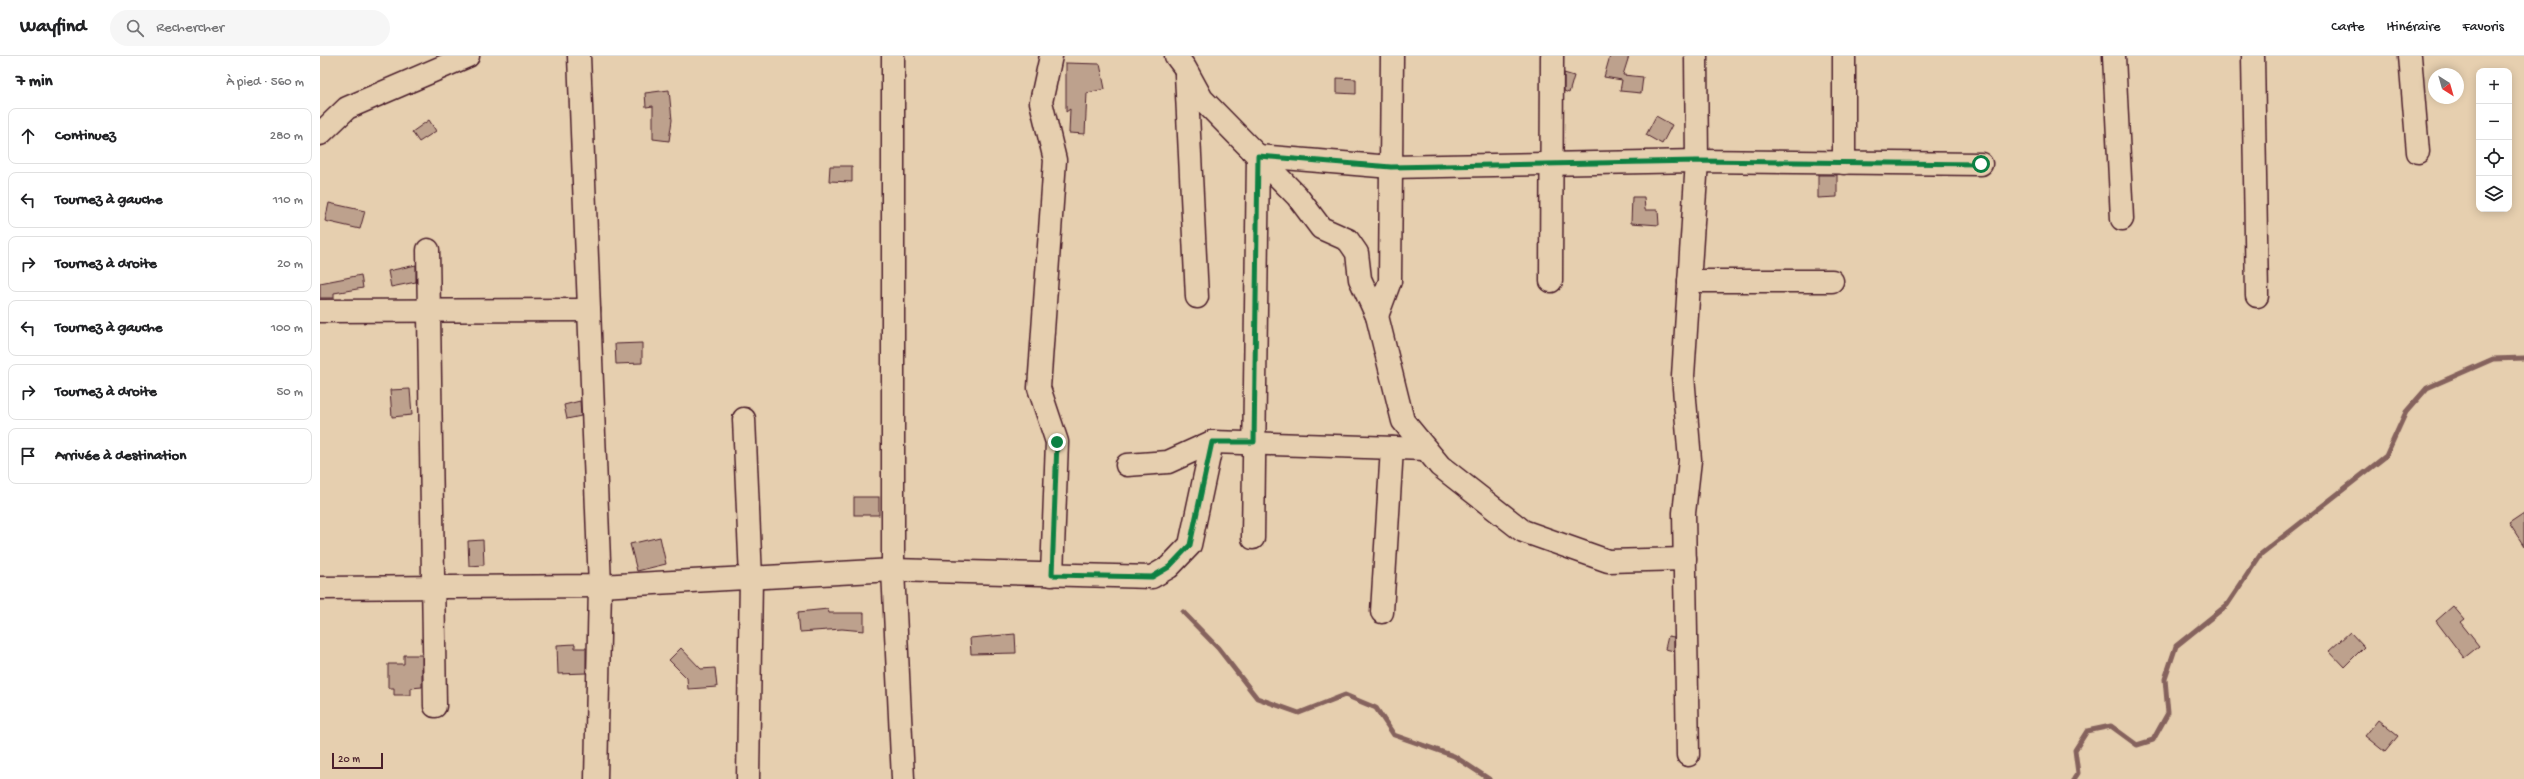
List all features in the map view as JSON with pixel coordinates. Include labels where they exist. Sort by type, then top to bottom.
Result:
[{"type":"street","points":[[320,134],[347,108],[468,56]]},
{"type":"street","points":[[579,56],[600,586],[596,779]]},
{"type":"street","points":[[893,56],[892,570],[903,779]]},
{"type":"street","points":[[1051,56],[1042,102],[1056,160],[1039,388],[1057,442],[1052,575]]},
{"type":"street","points":[[1377,316],[1390,281],[1392,56]]},
{"type":"street","points":[[1551,281],[1550,165],[1552,56]]},
{"type":"street","points":[[1688,755],[1684,513],[1690,460],[1683,376],[1697,161],[1696,56]]},
{"type":"street","points":[[1844,56],[1844,163]]},
{"type":"street","points":[[2114,56],[2122,219]]},
{"type":"street","points":[[2252,56],[2257,296]]},
{"type":"street","points":[[2410,56],[2418,152]]},
{"type":"street","points":[[1182,60],[1202,99],[1297,196],[1321,228],[1348,240],[1357,253],[1360,280],[1377,316],[1403,421],[1440,466],[1523,531],[1608,561],[1685,559]]},
{"type":"street","points":[[1182,60],[1197,297]]},
{"type":"street","points":[[1258,156],[1391,167],[1697,161],[1981,164]]},
{"type":"street","points":[[1253,538],[1258,156]]},
{"type":"street","points":[[428,250],[435,706]]},
{"type":"street","points":[[1689,281],[1832,281]]},
{"type":"street","points":[[320,311],[429,309],[589,310]]},
{"type":"street","points":[[744,419],[751,578],[748,779]]},
{"type":"street","points":[[320,588],[600,586],[892,570],[1152,577],[1169,567],[1190,545],[1212,442]]},
{"type":"street","points":[[1127,465],[1168,462],[1212,442],[1254,442],[1426,449]]},
{"type":"street","points":[[1382,612],[1392,448]]},
{"type":"building","points":[[1610,56],[1629,56],[1623,75],[1643,77],[1641,93],[1620,91],[1622,80],[1604,77]]},
{"type":"building","points":[[1066,63],[1100,64],[1105,89],[1087,93],[1085,134],[1069,133],[1070,109],[1066,112]]},
{"type":"building","points":[[1564,73],[1574,76],[1569,93],[1564,91]]},
{"type":"building","points":[[1337,78],[1356,79],[1356,94],[1337,93]]},
{"type":"building","points":[[669,90],[672,120],[669,141],[653,139],[653,106],[646,107],[645,93]]},
{"type":"building","points":[[1656,116],[1672,125],[1662,144],[1646,135]]},
{"type":"building","points":[[429,120],[436,131],[419,142],[412,132]]},
{"type":"building","points":[[830,166],[852,166],[852,182],[829,181]]},
{"type":"building","points":[[1818,175],[1837,175],[1837,197],[1818,198]]},
{"type":"building","points":[[1632,197],[1644,197],[1645,210],[1658,210],[1659,225],[1631,223]]},
{"type":"building","points":[[329,203],[365,211],[360,229],[325,221]]},
{"type":"building","points":[[416,265],[416,282],[391,287],[388,271]]},
{"type":"building","points":[[361,275],[363,288],[334,293],[334,298],[320,298],[320,283]]},
{"type":"building","points":[[642,343],[642,363],[616,364],[615,344]]},
{"type":"building","points":[[410,389],[412,415],[392,417],[390,390]]},
{"type":"building","points":[[580,401],[581,416],[567,419],[564,405]]},
{"type":"building","points":[[854,497],[879,497],[879,515],[854,515]]},
{"type":"building","points":[[2524,513],[2524,546],[2509,523]]},
{"type":"building","points":[[660,537],[666,564],[637,571],[630,544]]},
{"type":"building","points":[[483,540],[484,565],[469,566],[468,541]]},
{"type":"building","points":[[2453,606],[2464,619],[2460,622],[2479,646],[2464,658],[2436,621]]},
{"type":"building","points":[[828,609],[829,613],[864,613],[864,631],[842,629],[800,632],[798,612]]},
{"type":"building","points":[[2350,632],[2364,647],[2344,667],[2329,651]]},
{"type":"building","points":[[1015,634],[1016,653],[971,654],[970,638]]},
{"type":"building","points":[[1668,636],[1674,637],[1674,651],[1665,649]]},
{"type":"building","points":[[575,644],[575,648],[586,648],[586,673],[558,674],[557,645]]},
{"type":"building","points":[[681,648],[701,669],[715,668],[717,687],[688,689],[687,678],[669,660]]},
{"type":"building","points":[[404,655],[422,655],[422,687],[411,688],[411,695],[394,695],[394,688],[388,688],[388,664],[404,664]]},
{"type":"building","points":[[2378,720],[2398,736],[2385,752],[2365,736]]},
{"type":"waterway","points":[[2074,779],[2078,773],[2075,750],[2087,731],[2111,726],[2137,745],[2153,740],[2168,713],[2165,679],[2176,646],[2227,605],[2261,554],[2386,456],[2406,412],[2427,388],[2493,359],[2524,358]]},
{"type":"waterway","points":[[1183,612],[1218,648],[1257,698],[1299,713],[1345,695],[1376,708],[1394,735],[1454,756],[1489,779]]},
{"type":"route","points":[[1057,442],[1052,575],[1152,577],[1169,567],[1190,545],[1212,442],[1254,442],[1258,156],[1391,167],[1697,161],[1981,164]]}]
